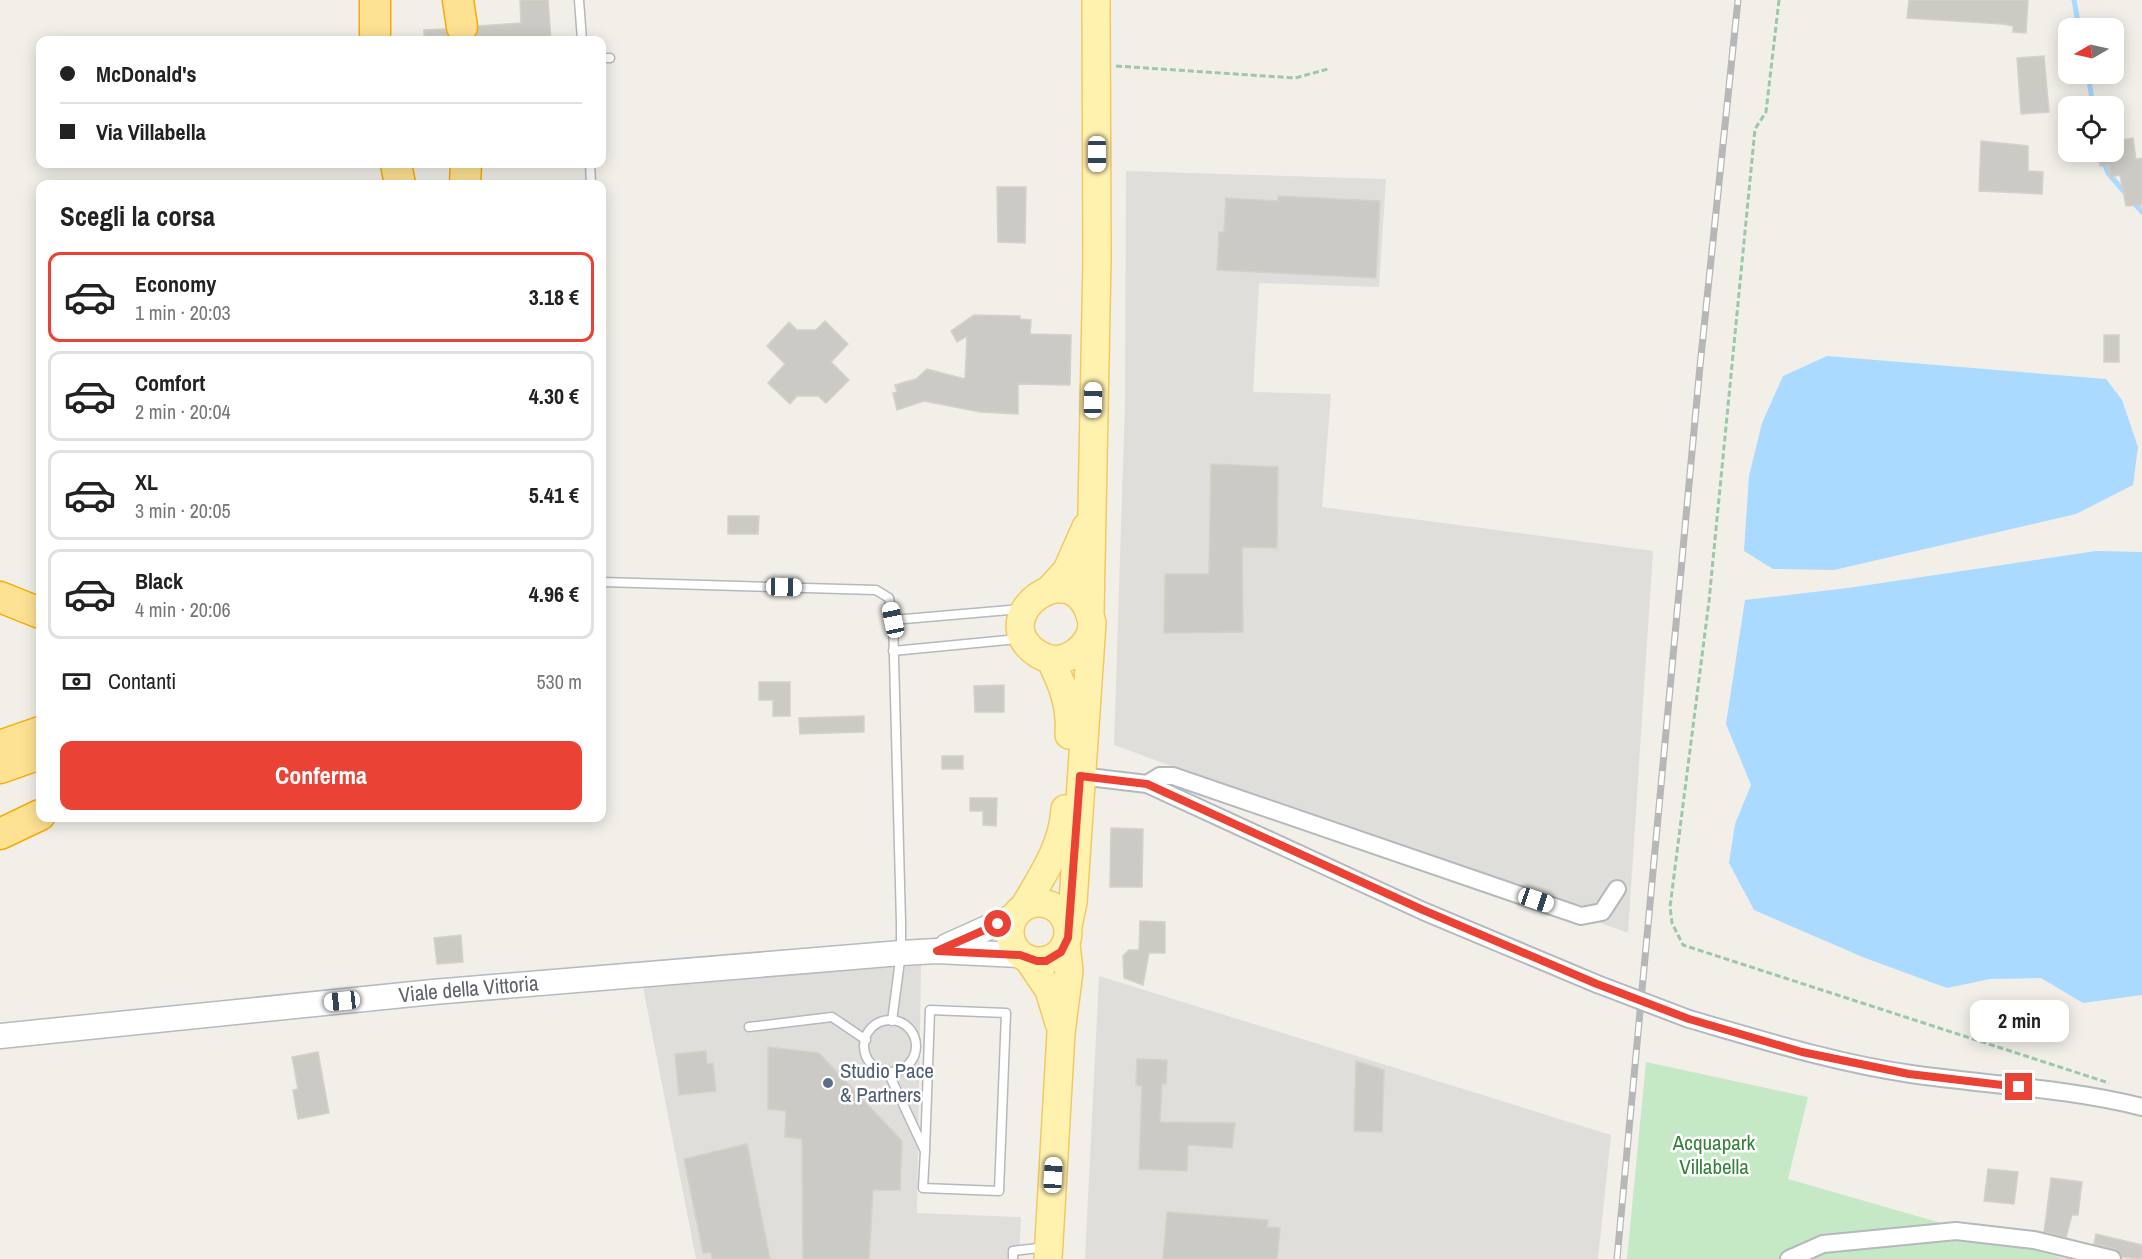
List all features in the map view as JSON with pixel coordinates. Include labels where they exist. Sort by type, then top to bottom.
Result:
[{"type":"highway","points":[[375,0],[375,33]]},
{"type":"highway","points":[[0,597],[36,611]]},
{"type":"highway","points":[[0,746],[36,733]]},
{"type":"highway","points":[[0,768],[36,755]]},
{"type":"highway","points":[[0,834],[36,817]]},
{"type":"main road","points":[[1079,0],[1084,51],[1097,112]]},
{"type":"main road","points":[[1024,957],[1046,961],[1061,952],[1067,935],[1073,902],[1090,623],[1090,517],[1097,259],[1096,0]]},
{"type":"main road","points":[[1097,112],[1110,0]]},
{"type":"main road","points":[[1048,590],[1067,570],[1090,517]]},
{"type":"main road","points":[[1050,659],[1071,656],[1080,651],[1090,623],[1085,603],[1069,591],[1048,590],[1039,593],[1025,608],[1022,618],[1024,639],[1031,648],[1050,659],[1066,691],[1070,719],[1064,822],[1050,866],[1011,922],[1011,940],[1049,990],[1056,1004],[1061,1033]]},
{"type":"main road","points":[[1020,911],[1039,903],[1047,904],[1061,912],[1067,935],[1069,971],[1061,1033],[1049,1253]]},
{"type":"street","points":[[1080,776],[1147,784],[1423,910],[1597,984],[1689,1019],[1802,1052],[1909,1074],[2106,1098],[2142,1107]]},
{"type":"street","points":[[1147,784],[1160,776],[1173,777],[1581,916],[1602,912],[1617,889]]},
{"type":"street","name":"Viale della Vittoria","points":[[937,951],[1020,911]]},
{"type":"street","name":"Viale della Vittoria","points":[[0,1036],[433,992],[901,953],[937,951],[1024,957]]},
{"type":"street","points":[[1789,1259],[1823,1244],[1956,1231],[2034,1240],[2112,1259]]},
{"type":"lane","points":[[579,0],[582,36]]},
{"type":"lane","points":[[606,582],[876,590],[889,598],[893,620],[901,953],[892,1020]]},
{"type":"lane","points":[[893,620],[1025,608]]},
{"type":"lane","points":[[893,651],[1024,639]]},
{"type":"lane","points":[[930,1010],[1006,1013],[999,1191],[923,1188],[925,1151],[930,1010]]},
{"type":"lane","points":[[749,1027],[832,1017],[866,1040]]},
{"type":"lane","points":[[892,1020],[905,1025],[914,1035],[915,1053],[912,1061],[897,1071],[888,1072],[872,1065],[865,1049],[866,1040],[875,1025],[892,1020]]},
{"type":"lane","points":[[914,1035],[929,1036]]},
{"type":"lane","points":[[888,1072],[925,1151]]},
{"type":"lane","points":[[1013,1259],[1013,1251],[1049,1253]]},
{"type":"path","points":[[1779,0],[1766,111],[1755,129],[1709,601],[1670,907],[1672,923],[1683,945],[2110,1082],[2106,1098]]},
{"type":"path","points":[[1102,65],[1295,78],[1328,69]]},
{"type":"shaded area","points":[[1126,171],[1386,179],[1379,287],[1259,283],[1253,392],[1331,394],[1322,507],[1653,551],[1628,933],[1114,745],[1125,402]]},
{"type":"shaded area","points":[[921,965],[917,1213],[1021,1217],[1019,1259],[696,1259],[643,987]]},
{"type":"shaded area","points":[[1099,976],[1611,1135],[1598,1259],[1085,1259]]},
{"type":"green space","name":"Acquapark Villabella","points":[[1646,1062],[1808,1097],[1788,1179],[2066,1259],[1627,1259]]},
{"type":"water","points":[[1827,356],[2106,379],[2122,400],[2138,447],[2133,485],[2076,514],[1834,570],[1773,569],[1744,551],[1749,476],[1762,423],[1783,376]]},
{"type":"water","points":[[2096,551],[2142,552],[2142,995],[2083,1003],[2041,978],[1990,979],[1947,988],[1865,958],[1754,910],[1729,863],[1735,824],[1751,785],[1726,724],[1745,600],[1848,588]]},
{"type":"building","points":[[520,0],[548,0],[551,36],[475,36],[479,26],[521,23]]},
{"type":"building","points":[[1909,0],[2028,0],[2026,33],[2013,32],[2013,26],[2003,24],[1907,18]]},
{"type":"building","points":[[445,29],[449,36],[424,36],[424,30]]},
{"type":"building","points":[[2044,56],[2049,112],[2021,114],[2017,58]]},
{"type":"building","points":[[2133,138],[2136,159],[2142,158],[2142,205],[2126,206],[2120,175],[2110,177],[2109,165],[2100,166],[2099,162],[2124,162],[2124,139]]},
{"type":"building","points":[[1981,141],[2028,146],[2028,171],[2043,172],[2042,194],[1979,191]]},
{"type":"building","points":[[997,187],[1026,187],[1025,243],[998,242]]},
{"type":"building","points":[[1278,196],[1380,201],[1376,278],[1217,270],[1219,232],[1224,232],[1226,198],[1278,201]]},
{"type":"building","points":[[974,315],[1020,316],[1020,319],[1031,320],[1030,334],[1071,335],[1070,385],[1018,384],[1018,414],[980,412],[924,401],[897,410],[893,393],[897,392],[895,385],[916,379],[927,369],[965,379],[967,336],[957,342],[951,331]]},
{"type":"building","points":[[825,321],[848,344],[831,362],[849,380],[826,403],[818,396],[797,396],[790,404],[768,383],[785,364],[767,346],[789,322],[797,330],[816,330]]},
{"type":"building","points":[[2104,335],[2119,335],[2119,362],[2104,362]]},
{"type":"building","points":[[1211,464],[1278,467],[1277,548],[1242,547],[1243,632],[1164,633],[1165,574],[1209,574]]},
{"type":"building","points":[[728,516],[759,516],[758,534],[728,534]]},
{"type":"building","points":[[759,682],[790,682],[790,716],[773,716],[773,700],[759,700]]},
{"type":"building","points":[[1004,685],[1004,712],[975,712],[974,686]]},
{"type":"building","points":[[864,716],[864,732],[800,734],[799,718]]},
{"type":"building","points":[[942,756],[963,756],[963,769],[942,769]]},
{"type":"building","points":[[970,798],[997,798],[996,826],[983,825],[983,811],[970,811]]},
{"type":"building","points":[[1111,828],[1143,829],[1142,887],[1110,887]]},
{"type":"building","points":[[1140,921],[1165,922],[1165,953],[1149,953],[1143,985],[1124,978],[1123,956],[1129,950],[1139,950]]},
{"type":"building","points":[[461,935],[463,962],[437,964],[434,938]]},
{"type":"building","points":[[768,1047],[819,1053],[902,1141],[900,1190],[873,1190],[869,1259],[803,1259],[802,1139],[785,1137],[786,1111],[768,1109]]},
{"type":"building","points":[[706,1051],[707,1064],[713,1063],[716,1091],[679,1095],[675,1054]]},
{"type":"building","points":[[318,1052],[329,1113],[298,1119],[293,1090],[298,1089],[292,1057]]},
{"type":"building","points":[[1137,1059],[1167,1060],[1166,1084],[1162,1084],[1160,1122],[1235,1123],[1232,1148],[1188,1145],[1187,1171],[1139,1169],[1142,1086],[1136,1085]]},
{"type":"building","points":[[1356,1061],[1384,1070],[1382,1132],[1354,1131]]},
{"type":"building","points":[[747,1144],[770,1259],[712,1259],[711,1252],[703,1253],[684,1159]]},
{"type":"building","points":[[1988,1169],[2018,1172],[2014,1204],[1984,1201]]},
{"type":"building","points":[[2051,1178],[2082,1182],[2078,1215],[2072,1215],[2066,1237],[2044,1232]]},
{"type":"building","points":[[1167,1212],[1268,1220],[1267,1227],[1280,1228],[1277,1259],[1163,1259]]},
{"type":"building","points":[[2096,1234],[2142,1245],[2142,1259],[2122,1257],[2115,1249],[2094,1244]]},
{"type":"waterway","points":[[2074,0],[2077,18]]},
{"type":"waterway","points":[[2090,84],[2091,96]]},
{"type":"waterway","points":[[2104,162],[2108,173],[2142,212]]},
{"type":"railway","points":[[1617,1259],[1700,366],[1738,0]]},
{"type":"place","name":"Studio Pace & Partners","points":[[828,1083]]},
{"type":"route","points":[[998,924],[937,951],[982,951],[1020,955],[1037,961],[1046,961],[1061,952],[1068,938],[1073,902],[1080,776],[1147,784],[1423,910],[1597,984],[1689,1019],[1802,1052],[1909,1074],[2019,1087]]}]
